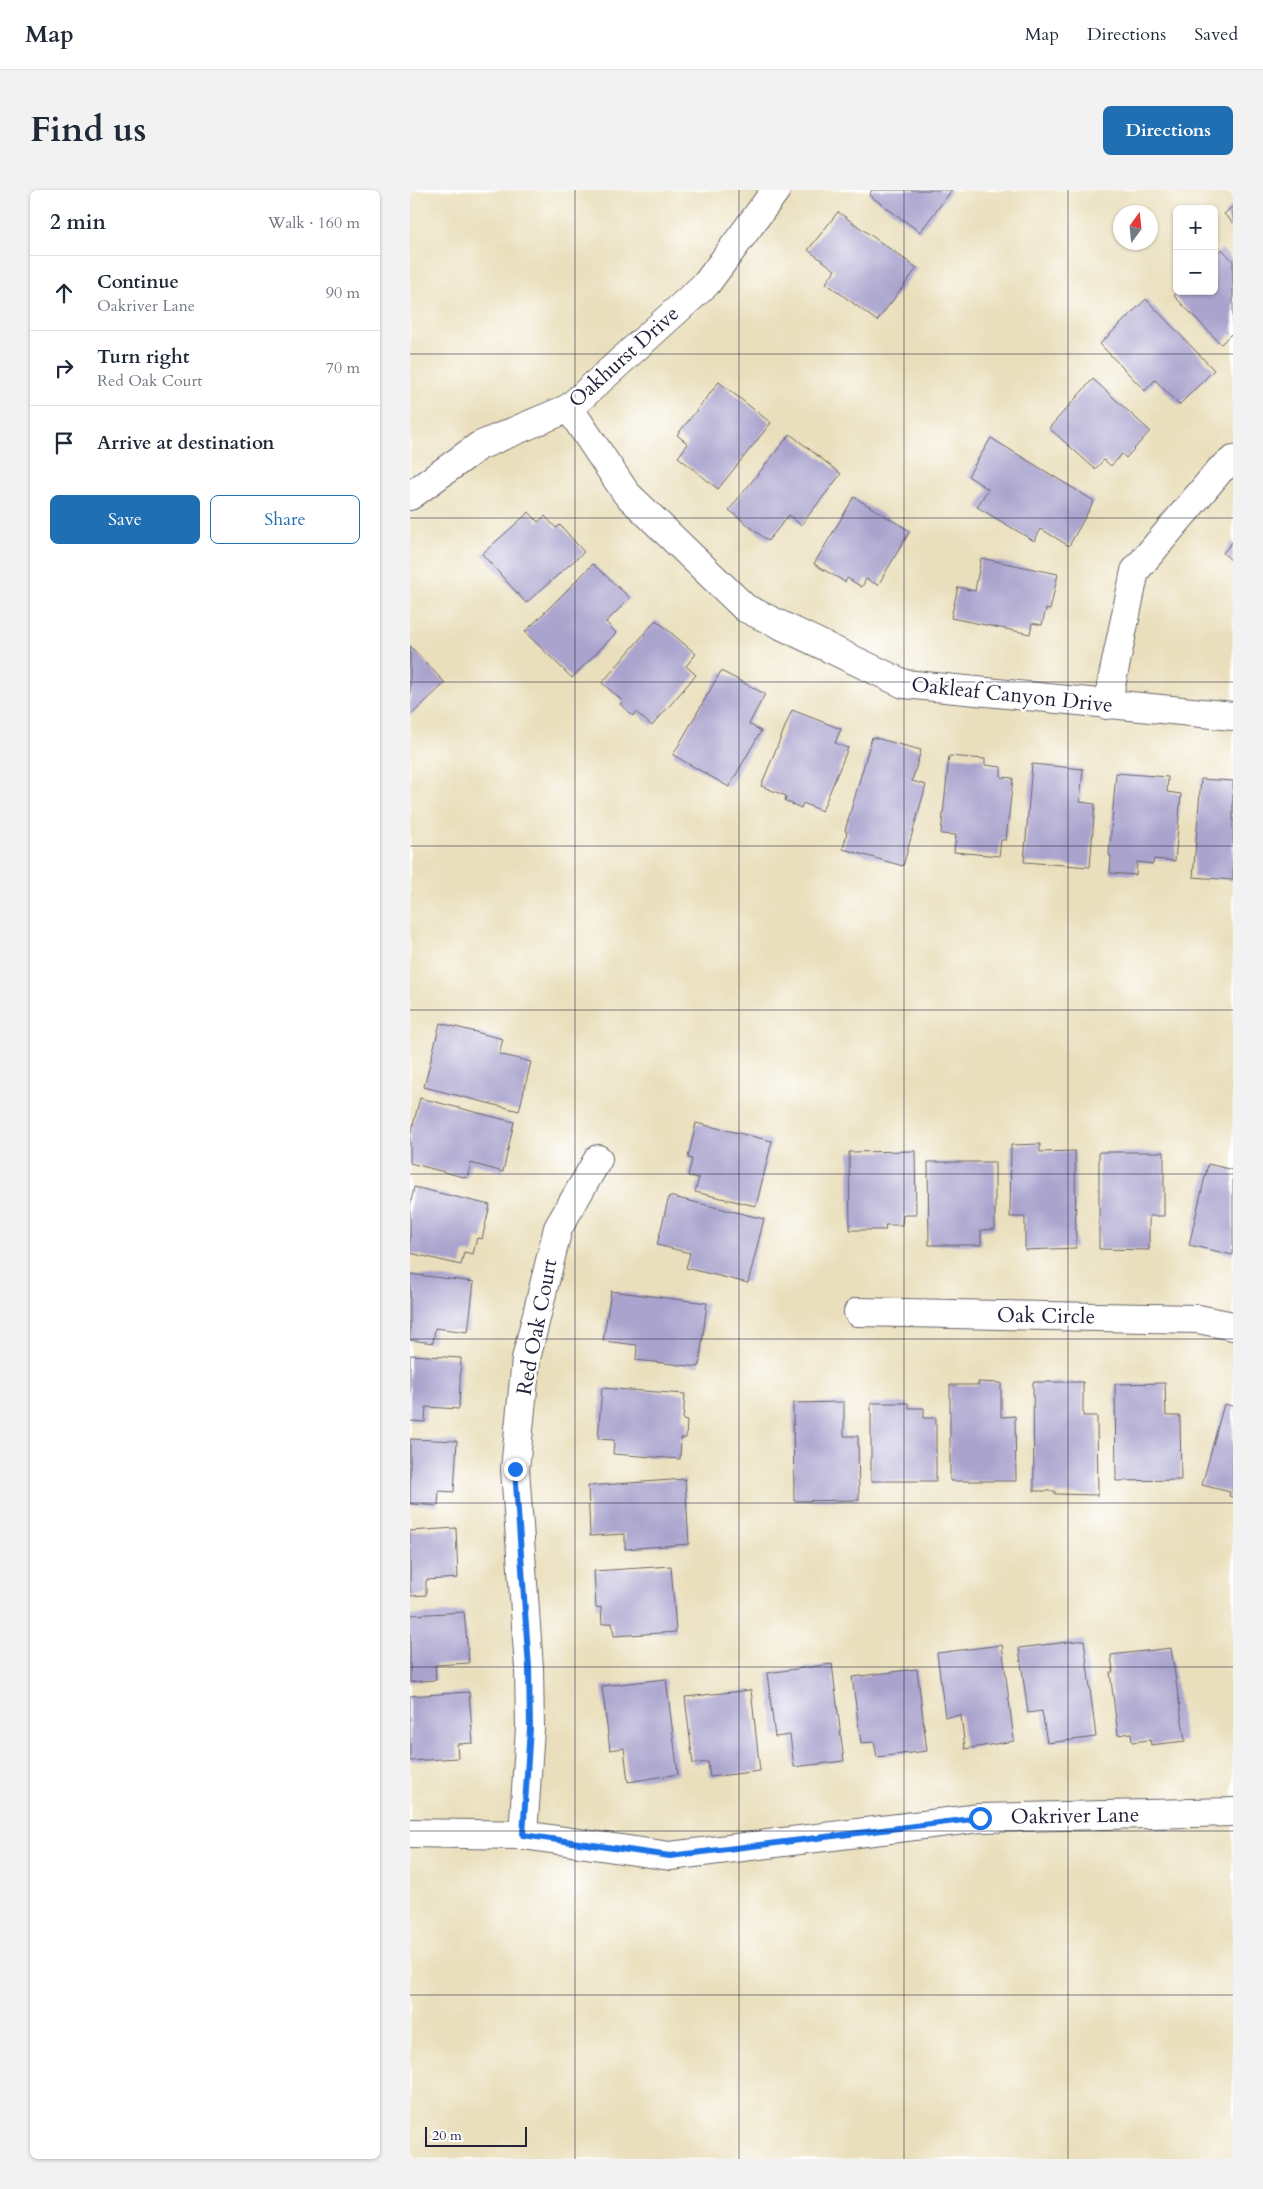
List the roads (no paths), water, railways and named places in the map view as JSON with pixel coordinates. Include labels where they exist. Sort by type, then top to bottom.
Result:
[{"type":"street","name":"Oakhurst Drive","points":[[410,496],[479,446],[569,408],[707,283],[776,190]]},
{"type":"street","name":"Oakleaf Canyon Drive","points":[[569,408],[626,493],[745,608],[904,684],[1233,716]]},
{"type":"street","points":[[1107,705],[1135,572],[1220,470],[1233,460]]},
{"type":"street","name":"Red Oak Court","points":[[523,1835],[530,1728],[529,1678],[515,1469],[526,1359],[558,1228],[598,1159]]},
{"type":"street","name":"Oak Circle","points":[[858,1312],[1198,1319],[1233,1326]]},
{"type":"street","name":"Oakriver Lane","points":[[410,1833],[523,1835],[670,1856],[980,1818],[1233,1812]]}]
